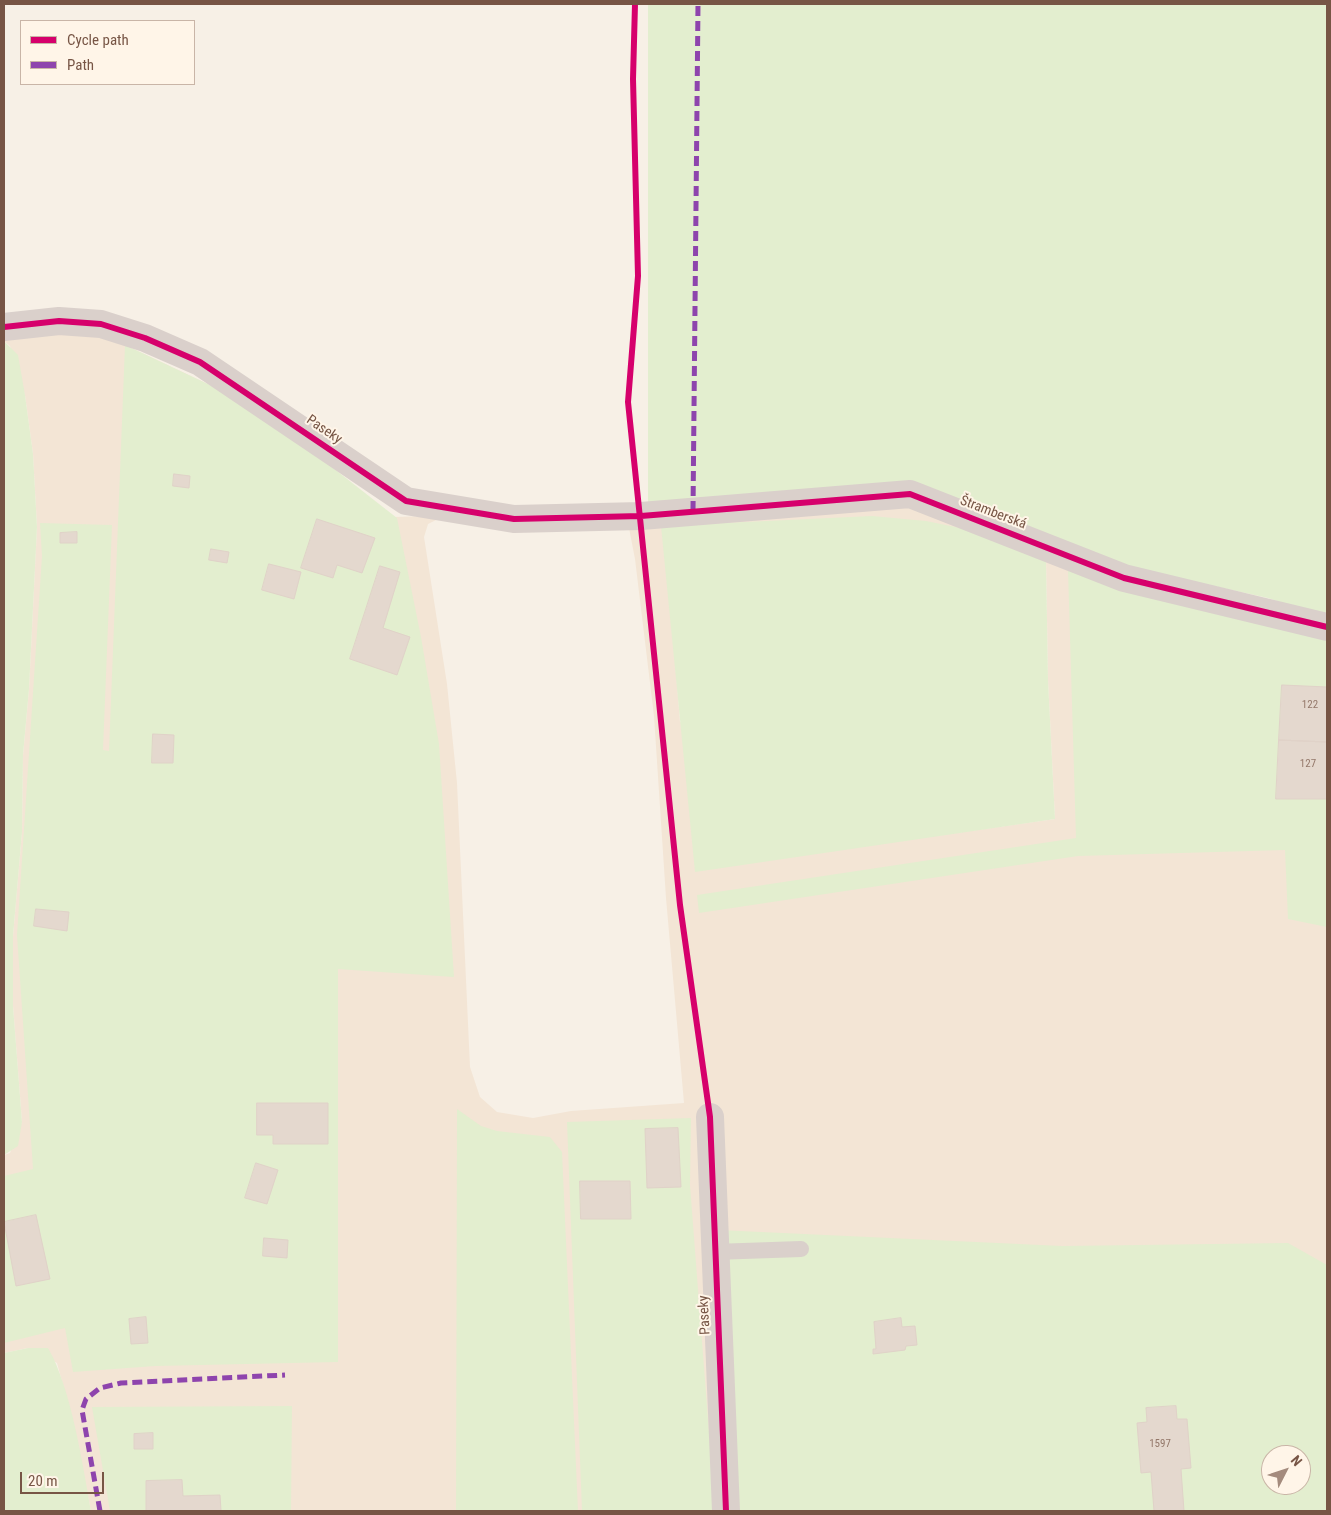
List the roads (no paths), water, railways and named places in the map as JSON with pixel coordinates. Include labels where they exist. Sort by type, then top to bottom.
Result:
[{"type":"street","name":"Paseky","points":[[4,327],[59,321],[101,324],[145,338],[200,362],[406,501],[514,519],[641,516]]},
{"type":"street","name":"Štramberská","points":[[641,516],[910,494],[1124,578],[1327,627]]},
{"type":"street","name":"Paseky","points":[[710,1117],[726,1511]]},
{"type":"lane","points":[[714,1252],[800,1249]]}]
